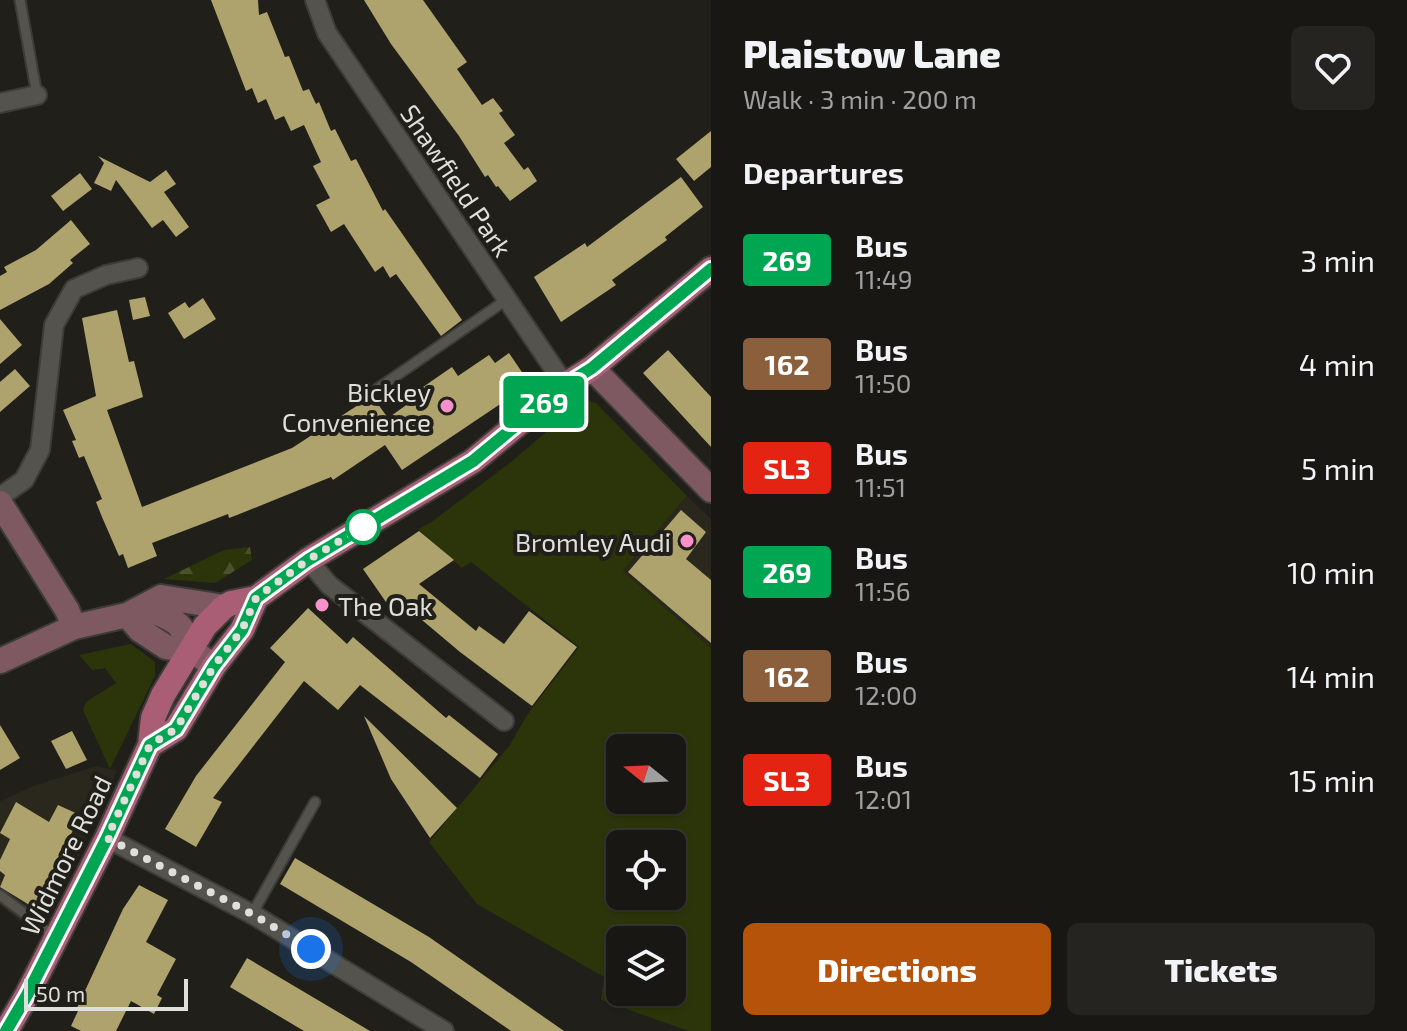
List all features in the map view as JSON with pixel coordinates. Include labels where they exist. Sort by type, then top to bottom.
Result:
[{"type":"main road","name":"Widmore Road","points":[[6,1031],[107,838],[150,745],[153,718],[158,707],[205,626],[224,607],[256,598],[308,560],[473,461],[711,269]]},
{"type":"main road","name":"Widmore Road","points":[[150,745],[176,729],[214,666],[242,630],[256,598]]},
{"type":"street","name":"Shawfield Park","points":[[315,0],[327,33],[565,385]]},
{"type":"street","points":[[0,103],[37,95]]},
{"type":"street","points":[[74,627],[67,610],[0,500],[24,480],[40,450],[54,325],[74,289],[106,275],[138,268]]},
{"type":"street","points":[[592,368],[711,490]]},
{"type":"street","points":[[308,560],[329,585],[504,721]]},
{"type":"street","points":[[0,661],[74,627],[136,611],[161,597],[224,607]]},
{"type":"street","points":[[136,611],[140,630],[166,647],[191,650],[214,666]]},
{"type":"street","points":[[107,838],[252,914],[444,1031]]},
{"type":"lane","points":[[20,0],[37,95]]},
{"type":"lane","points":[[377,389],[506,300]]},
{"type":"lane","points":[[252,914],[315,802]]},
{"type":"lane","points":[[0,895],[56,938]]},
{"type":"shaded area","points":[[687,496],[711,519],[711,648],[623,571]]},
{"type":"shaded area","points":[[97,766],[117,771],[39,937],[0,905],[0,801],[36,785]]},
{"type":"green space","points":[[584,400],[596,403],[687,496],[623,571],[711,648],[711,1031],[689,1031],[618,1006],[686,1006],[686,926],[606,926],[606,1002],[601,1000],[604,977],[477,904],[429,842],[510,745],[527,715],[579,647],[471,562],[462,568],[418,529],[511,462]]},
{"type":"green space","points":[[250,547],[252,560],[215,583],[164,579],[224,550]]},
{"type":"green space","points":[[131,644],[155,662],[155,676],[110,769],[83,710],[86,702],[116,683],[105,668],[92,670],[79,655]]},
{"type":"building","points":[[211,0],[258,0],[259,15],[267,12],[303,91],[309,89],[316,104],[319,102],[331,131],[335,129],[351,161],[356,159],[383,211],[385,209],[462,320],[441,336],[396,274],[390,278],[383,266],[375,272],[344,224],[331,232],[316,205],[330,198],[313,166],[321,162],[304,125],[291,131],[284,116],[275,120],[266,99],[258,103],[252,88],[246,91]]},
{"type":"building","points":[[364,0],[423,0],[467,62],[457,69],[482,105],[493,98],[503,111],[499,113],[515,135],[504,143],[524,170],[528,167],[537,181],[510,201],[488,175],[485,177],[459,136],[391,44]]},
{"type":"building","points":[[711,131],[711,167],[694,181],[676,159]]},
{"type":"building","points":[[98,156],[150,182],[166,170],[176,184],[164,192],[189,227],[176,237],[163,220],[152,228],[116,180],[111,191],[94,183],[104,163]]},
{"type":"building","points":[[80,173],[92,189],[63,211],[51,196]]},
{"type":"building","points":[[681,177],[703,207],[665,237],[667,240],[612,280],[616,285],[561,322],[534,277],[585,243],[587,247]]},
{"type":"building","points":[[71,220],[90,244],[70,260],[73,263],[49,284],[0,310],[0,276],[7,272],[4,267],[36,250]]},
{"type":"building","points":[[145,297],[150,316],[133,320],[129,300]]},
{"type":"building","points":[[203,298],[216,319],[184,339],[168,313],[185,302],[189,308]]},
{"type":"building","points":[[117,310],[129,362],[134,361],[143,397],[107,410],[142,507],[292,448],[372,396],[388,418],[426,391],[423,387],[452,367],[458,376],[489,355],[495,363],[509,353],[530,384],[402,470],[385,445],[333,480],[331,477],[229,518],[228,514],[152,543],[157,556],[128,568],[123,554],[119,556],[102,517],[96,502],[102,499],[84,456],[79,458],[72,441],[76,440],[63,410],[96,396],[82,318]]},
{"type":"building","points":[[0,319],[22,345],[0,364]]},
{"type":"building","points":[[668,350],[711,397],[711,447],[643,373]]},
{"type":"building","points":[[15,369],[30,386],[0,412],[0,382]]},
{"type":"building","points":[[681,510],[706,532],[686,559],[711,580],[711,643],[628,572]]},
{"type":"building","points":[[419,531],[454,560],[419,584],[476,631],[479,626],[504,644],[529,611],[577,647],[532,706],[460,652],[397,599],[388,605],[363,569]]},
{"type":"building","points":[[308,608],[347,644],[353,637],[446,718],[449,715],[498,754],[480,778],[360,685],[338,710],[304,681],[213,798],[222,802],[196,847],[165,829],[196,776],[285,662],[270,648]]},
{"type":"building","points":[[364,716],[457,808],[430,838],[391,779]]},
{"type":"building","points":[[0,725],[20,758],[0,770]]},
{"type":"building","points":[[72,731],[87,760],[66,769],[51,741]]},
{"type":"building","points":[[16,802],[49,822],[58,805],[80,815],[36,909],[0,887],[5,875],[0,871],[0,860],[10,839],[0,833]]},
{"type":"building","points":[[295,858],[429,937],[564,1031],[511,1031],[411,962],[280,884]]},
{"type":"building","points":[[139,885],[168,900],[146,942],[176,959],[157,995],[162,998],[154,1014],[131,1001],[116,1031],[81,1031],[71,1026],[76,1010],[123,909]]},
{"type":"building","points":[[247,958],[370,1031],[304,1031],[230,987]]},
{"type":"bus line","name":"269","points":[[6,1031],[107,838],[150,745],[176,729],[214,666],[242,630],[256,598],[308,560],[473,461],[711,269]]},
{"type":"place","name":"Bickley Convenience","points":[[447,406]]},
{"type":"place","name":"Bromley Audi","points":[[687,541]]},
{"type":"place","name":"The Oak","points":[[322,605]]},
{"type":"route","points":[[311,949],[252,914],[107,838],[150,745],[176,729],[214,666],[242,630],[256,598],[308,560],[363,527]]}]
